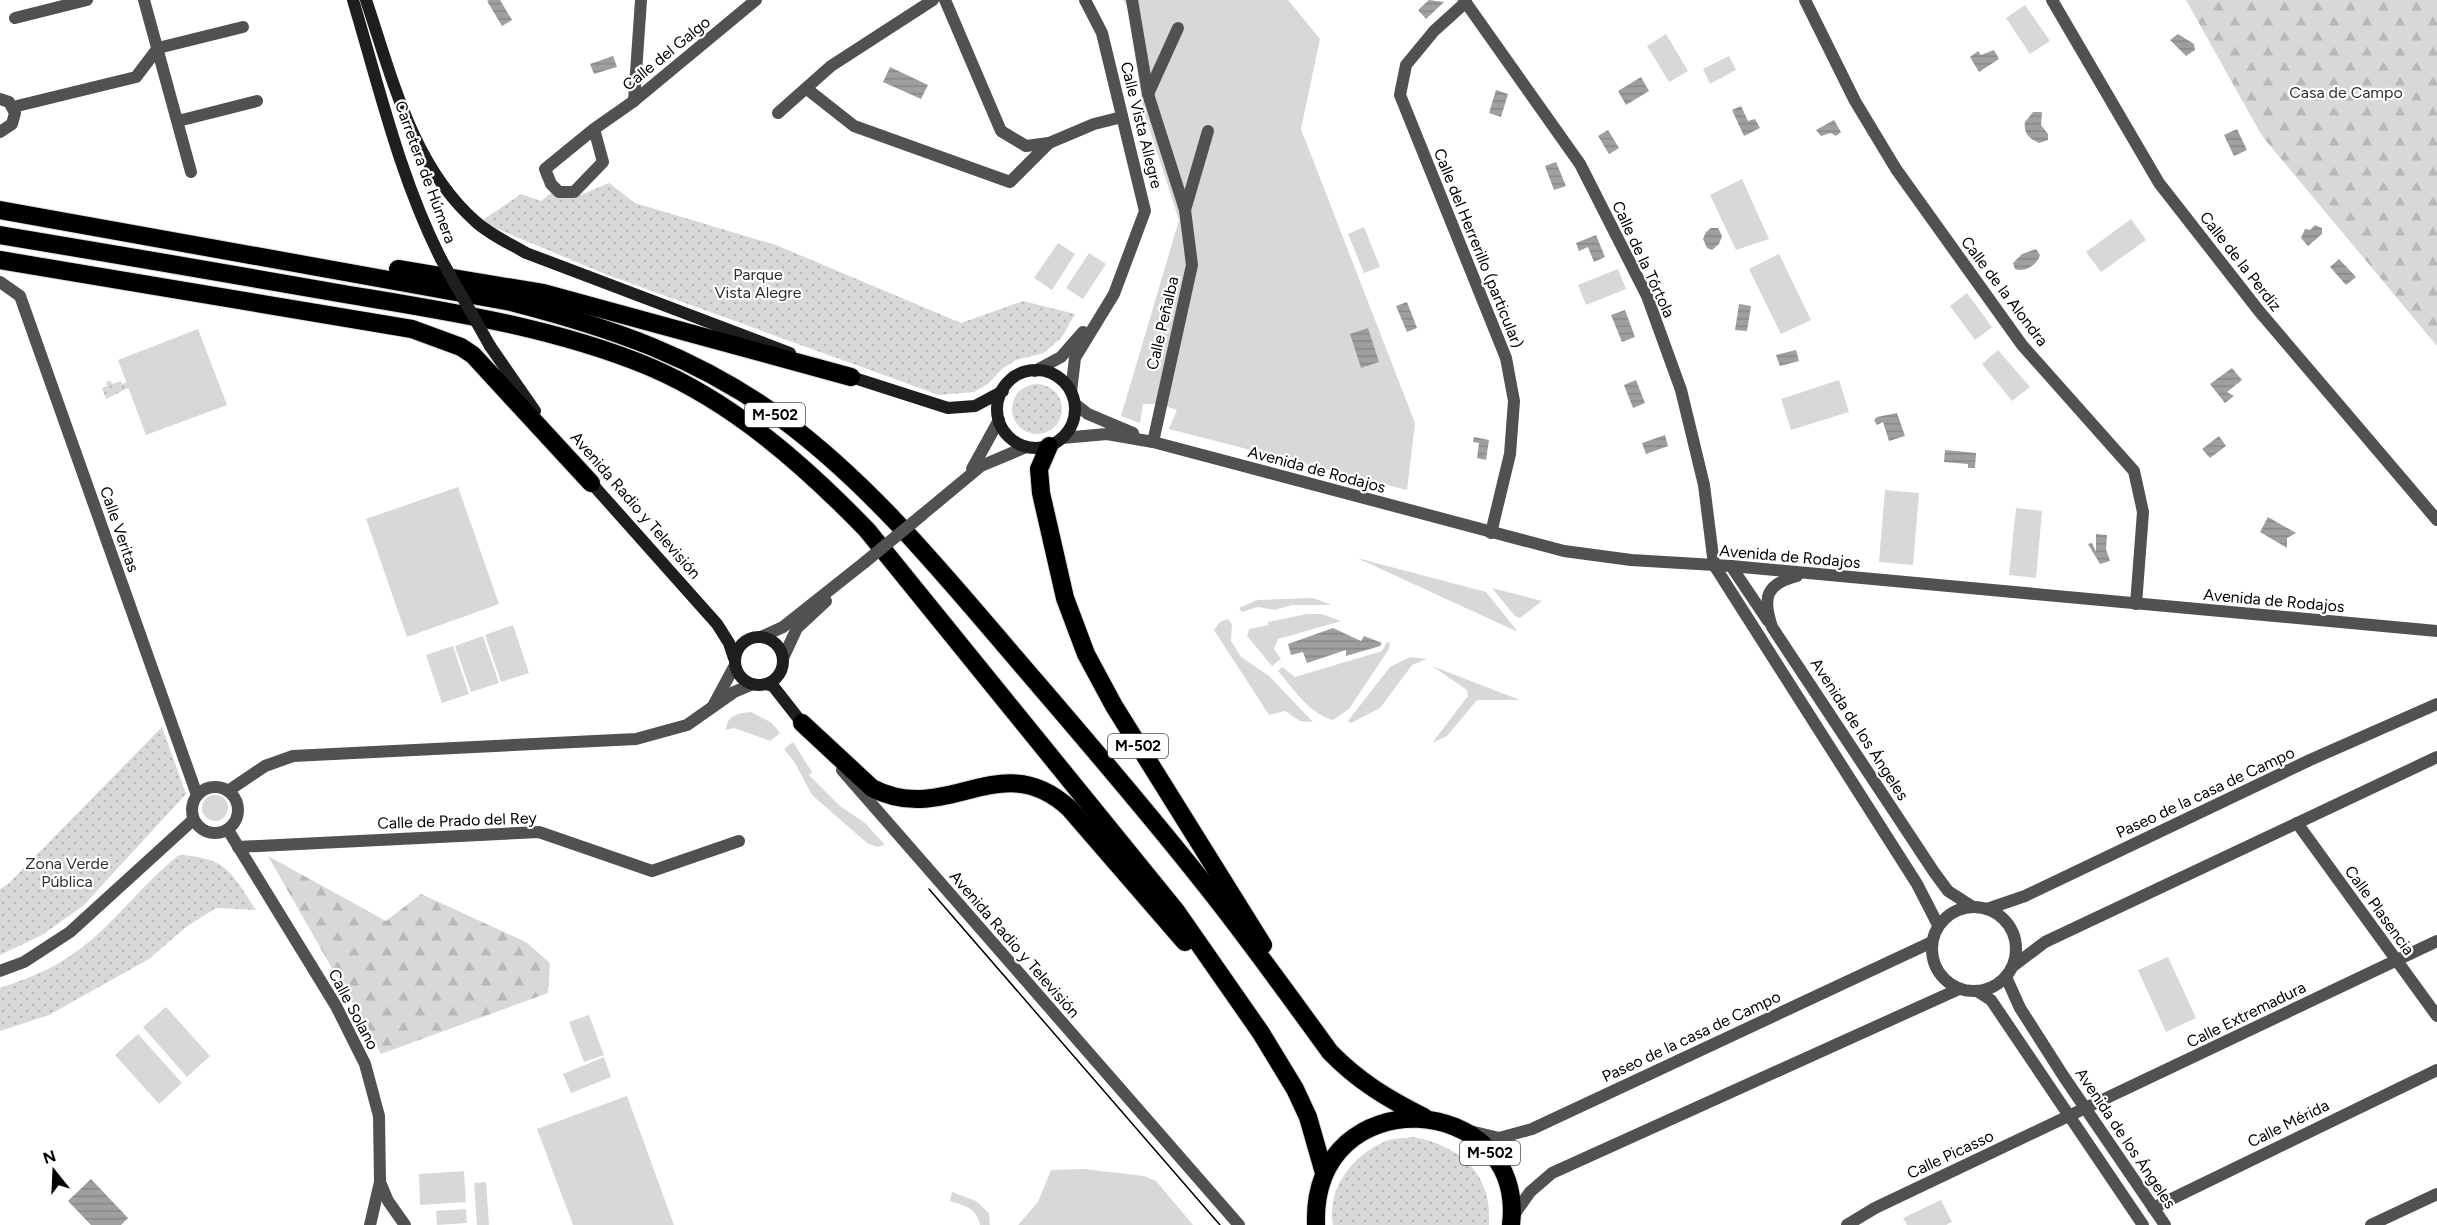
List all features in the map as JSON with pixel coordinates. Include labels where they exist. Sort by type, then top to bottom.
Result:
[{"type":"highway","name":"M-502","points":[[0,210],[511,302],[587,322],[657,347],[713,376],[781,419],[838,465],[955,587],[1111,769],[1200,878],[1308,1022],[1348,1070],[1378,1094],[1424,1117],[1459,1128],[1483,1146],[1500,1169],[1507,1185],[1511,1222]]},
{"type":"highway","name":"M-502","points":[[0,235],[413,306],[502,324],[581,344],[650,368],[703,394],[769,438],[820,481],[867,530],[1176,911],[1261,1033],[1295,1089],[1308,1117],[1324,1173]]},
{"type":"highway","name":"M-502","points":[[248,256],[386,267],[543,293],[851,377]]},
{"type":"highway","points":[[0,260],[412,329],[435,336],[461,347],[487,367],[591,483]]},
{"type":"highway","name":"M-502","points":[[1056,442],[1039,469],[1041,493],[1065,598],[1086,654],[1113,706],[1248,919],[1308,1022]]},
{"type":"highway","name":"M-502","points":[[802,723],[872,788],[884,794],[912,801],[926,800],[990,785],[1019,783],[1047,790],[1058,798],[1149,898],[1261,1033]]},
{"type":"highway","name":"M-502","points":[[1316,1225],[1315,1206],[1324,1173],[1345,1144],[1373,1125],[1397,1118],[1424,1117]]},
{"type":"main road","name":"Carretera de Húmera","points":[[353,0],[394,139],[426,227],[441,259],[490,346]]},
{"type":"main road","points":[[366,0],[411,130],[428,162],[453,196],[490,233],[526,253],[851,377],[948,408],[975,406],[1002,391],[1016,377],[1035,371],[1058,377],[1073,398],[1072,425],[1056,442],[1026,447],[1011,439],[999,420],[998,407],[1002,391]]},
{"type":"main road","name":"Avenida Radio y Televisión","points":[[490,346],[522,394],[591,483],[717,624],[729,643],[734,662]]},
{"type":"main road","points":[[761,636],[776,644],[784,656],[780,674],[760,684],[741,677],[734,662],[743,643],[761,636]]},
{"type":"main road","name":"Avenida Radio y Televisión","points":[[760,684],[772,687],[802,723]]},
{"type":"street","points":[[15,18],[87,0]]},
{"type":"street","points":[[144,0],[159,48],[191,172]]},
{"type":"street","points":[[634,101],[641,0]]},
{"type":"street","name":"Calle del Galgo","points":[[594,129],[603,162],[574,192],[559,192],[551,184],[545,169],[594,129],[634,101],[756,0]]},
{"type":"street","points":[[778,113],[831,66],[933,0]]},
{"type":"street","points":[[945,0],[1000,131],[1026,146],[1049,143],[1094,124],[1122,117]]},
{"type":"street","name":"Calle Vista Allegre","points":[[1073,398],[1075,358],[1114,294],[1145,211],[1102,33],[1085,0]]},
{"type":"street","name":"Calle Peñalba","points":[[1132,0],[1148,94],[1185,210],[1192,266],[1153,442]]},
{"type":"street","name":"Calle de la Alondra","points":[[1805,0],[1854,101],[1896,169],[2022,345],[2134,471],[2143,512],[2136,604]]},
{"type":"street","name":"Calle de la Perdiz","points":[[2052,0],[2159,183],[2259,311],[2437,520]]},
{"type":"street","name":"Calle del Herrerillo (particular)","points":[[1465,1],[1434,30],[1406,65],[1400,95],[1506,358],[1514,400],[1510,454],[1491,533]]},
{"type":"street","name":"Calle de la Tórtola","points":[[1465,1],[1580,164],[1647,296],[1681,390],[1704,485],[1714,565]]},
{"type":"street","points":[[13,107],[136,77],[159,48],[243,27]]},
{"type":"street","points":[[1148,94],[1178,28]]},
{"type":"street","points":[[807,89],[854,126],[1010,182],[1049,143]]},
{"type":"street","points":[[0,99],[13,107],[15,113],[12,124],[0,132]]},
{"type":"street","points":[[178,121],[257,102]]},
{"type":"street","name":"Calle Peñalba","points":[[1185,210],[1208,131]]},
{"type":"street","name":"Calle Veritas","points":[[0,282],[20,296],[197,795]]},
{"type":"street","name":"Calle Vista Allegre","points":[[1035,371],[1061,357],[1114,294]]},
{"type":"street","name":"Avenida de Rodajos","points":[[1073,398],[1100,420],[1153,442],[1564,551],[1631,560],[1731,566],[2437,630]]},
{"type":"street","points":[[969,474],[999,420]]},
{"type":"street","name":"Avenida de Rodajos","points":[[1056,442],[1092,434],[1153,442]]},
{"type":"street","points":[[761,636],[783,627],[865,562],[969,474],[996,458],[1026,447]]},
{"type":"street","points":[[784,656],[797,628],[865,562]]},
{"type":"street","points":[[1714,565],[1917,884],[1938,926]]},
{"type":"street","points":[[1731,566],[1772,627]]},
{"type":"street","name":"Avenida de los Ángeles","points":[[1806,573],[1778,581],[1769,593],[1767,611],[1772,627],[1934,872],[1948,891],[1972,907]]},
{"type":"street","points":[[711,709],[734,662]]},
{"type":"street","points":[[228,791],[265,766],[293,756],[636,739],[687,725],[734,692],[760,684]]},
{"type":"street","name":"Paseo de la casa de Campo","points":[[1987,909],[2025,896],[2310,760],[2437,704]]},
{"type":"street","name":"Avenida Radio y Televisión","points":[[802,723],[879,815],[1239,1225]]},
{"type":"street","points":[[2009,972],[2016,953],[2015,939],[2009,926],[2000,915],[1987,909],[1972,907],[1947,916],[1938,926],[1932,942],[1932,957],[1937,970],[1946,981],[1959,989],[1977,991],[1998,984],[2045,942],[2437,757]]},
{"type":"street","points":[[215,787],[228,791],[234,796],[238,811],[233,825],[228,830],[212,834],[204,831],[194,820],[191,807],[197,795],[215,787]]},
{"type":"street","points":[[0,971],[24,962],[70,932],[194,820]]},
{"type":"street","name":"Calle Plasencia","points":[[2297,823],[2437,1016]]},
{"type":"street","name":"Calle Solano","points":[[228,830],[336,1006],[365,1064],[379,1116],[380,1182],[370,1225]]},
{"type":"street","name":"Calle de Prado del Rey","points":[[238,847],[538,832],[652,871],[739,841]]},
{"type":"street","name":"Calle Extremadura","points":[[2068,1116],[2437,941]]},
{"type":"street","name":"Paseo de la casa de Campo","points":[[1459,1128],[1498,1138],[1532,1129],[1932,942]]},
{"type":"street","name":"Avenida de los Ángeles","points":[[2009,972],[2020,1008],[2165,1225]]},
{"type":"street","points":[[1511,1222],[1530,1192],[1552,1173],[1959,989]]},
{"type":"street","name":"Avenida de los Ángeles","points":[[1977,991],[1991,1000],[2143,1225]]},
{"type":"street","name":"Calle Mérida","points":[[2153,1208],[2437,1070]]},
{"type":"street","name":"Calle Picasso","points":[[1847,1225],[1875,1208],[2068,1116]]},
{"type":"street","points":[[380,1182],[388,1201],[405,1225]]},
{"type":"street","points":[[2372,1225],[2437,1194]]},
{"type":"green space","points":[[1123,0],[1288,0],[1320,39],[1301,129],[1415,423],[1407,490],[1169,429],[1177,410],[1160,404],[1143,404],[1140,423],[1121,416],[1179,220],[1143,109],[1128,8]]},
{"type":"green space","name":"Casa de Campo","points":[[2186,0],[2437,0],[2437,346],[2262,136]]},
{"type":"green space","points":[[2025,5],[2050,41],[2030,54],[2006,18]]},
{"type":"green space","points":[[1666,34],[1688,71],[1669,82],[1647,46]]},
{"type":"green space","points":[[1729,56],[1736,70],[1710,84],[1703,69]]},
{"type":"green space","points":[[1742,179],[1769,239],[1736,250],[1710,195]]},
{"type":"green space","name":"Parque Vista Alegre","points":[[609,183],[635,203],[776,245],[961,323],[1023,301],[1075,314],[1062,337],[1044,353],[1016,360],[1003,368],[988,384],[974,392],[939,395],[605,274],[488,225],[484,219],[521,194],[541,201],[551,193],[573,198]]},
{"type":"green space","points":[[2131,219],[2146,240],[2101,272],[2086,252]]},
{"type":"green space","points":[[1364,227],[1380,267],[1364,273],[1348,234]]},
{"type":"green space","points":[[1058,243],[1075,254],[1052,290],[1034,278]]},
{"type":"green space","points":[[1089,253],[1106,264],[1083,299],[1066,288]]},
{"type":"green space","points":[[1779,254],[1811,320],[1781,334],[1749,269]]},
{"type":"green space","points":[[1618,269],[1626,289],[1586,305],[1578,285]]},
{"type":"green space","points":[[1967,293],[1992,327],[1975,340],[1950,306]]},
{"type":"green space","points":[[198,329],[227,405],[146,435],[118,360]]},
{"type":"green space","points":[[1998,350],[2030,387],[2012,401],[1982,364]]},
{"type":"green space","points":[[110,380],[112,384],[121,381],[122,384],[128,382],[130,387],[106,399],[102,388],[107,386],[106,382]]},
{"type":"green space","points":[[1839,380],[1849,412],[1791,430],[1781,399]]},
{"type":"green space","points":[[1032,384],[1042,384],[1055,391],[1062,404],[1062,414],[1055,427],[1042,434],[1032,434],[1023,430],[1016,423],[1012,414],[1012,404],[1016,395],[1023,388]]},
{"type":"green space","points":[[458,487],[499,604],[407,637],[366,519]]},
{"type":"green space","points":[[1885,490],[1919,493],[1913,565],[1879,562]]},
{"type":"green space","points":[[2016,508],[2042,511],[2036,578],[2009,575]]},
{"type":"green space","points":[[1357,558],[1486,592],[1518,632]]},
{"type":"green space","points":[[1492,588],[1542,601],[1520,618],[1515,616]]},
{"type":"green space","points":[[1313,598],[1332,605],[1292,605],[1275,610],[1258,607],[1242,612],[1239,608],[1257,600]]},
{"type":"green space","points":[[1307,614],[1322,614],[1341,621],[1278,639],[1274,649],[1281,659],[1272,666],[1247,636],[1249,629],[1268,625],[1268,622]]},
{"type":"green space","points":[[1228,619],[1232,624],[1231,641],[1241,657],[1269,676],[1313,722],[1300,721],[1285,711],[1269,715],[1214,630],[1220,622]]},
{"type":"green space","points":[[513,625],[529,673],[501,682],[485,635]]},
{"type":"green space","points":[[483,636],[499,683],[471,692],[455,646]]},
{"type":"green space","points":[[1387,642],[1390,643],[1389,649],[1349,709],[1333,720],[1309,707],[1278,671],[1282,667],[1295,677],[1382,651]]},
{"type":"green space","points":[[453,646],[469,694],[442,703],[426,655]]},
{"type":"green space","points":[[1410,657],[1427,659],[1412,665],[1380,708],[1351,723],[1348,721],[1390,667]]},
{"type":"green space","points":[[1432,666],[1520,700],[1477,700],[1447,736],[1432,743],[1468,696],[1467,690]]},
{"type":"green space","points":[[751,712],[772,723],[780,733],[770,741],[734,728],[726,730],[731,718]]},
{"type":"green space","name":"Zona Verde Pública","points":[[162,727],[186,794],[83,906],[42,935],[0,955],[0,889],[8,884]]},
{"type":"green space","points":[[793,742],[812,772],[809,775],[840,806],[865,823],[885,845],[877,847],[867,843],[812,795],[795,763],[784,749]]},
{"type":"green space","points":[[215,795],[224,799],[228,808],[224,817],[215,821],[206,817],[202,808],[206,799]]},
{"type":"green space","points":[[179,855],[208,859],[227,870],[241,886],[256,910],[216,908],[186,927],[149,959],[49,1015],[0,1031],[0,988],[51,967],[83,947]]},
{"type":"green space","points":[[268,856],[386,921],[421,894],[526,942],[550,963],[548,993],[381,1054]]},
{"type":"green space","points":[[2168,957],[2196,1018],[2166,1032],[2138,970]]},
{"type":"green space","points":[[166,1007],[210,1056],[187,1077],[143,1027]]},
{"type":"green space","points":[[589,1015],[604,1055],[584,1062],[569,1022]]},
{"type":"green space","points":[[138,1034],[182,1083],[159,1104],[115,1055]]},
{"type":"green space","points":[[604,1057],[611,1077],[571,1093],[563,1074]]},
{"type":"green space","points":[[627,1096],[674,1225],[573,1225],[537,1129]]},
{"type":"green space","points":[[1414,1137],[1446,1147],[1470,1165],[1485,1191],[1489,1207],[1489,1225],[1333,1225],[1334,1198],[1338,1186],[1353,1164],[1363,1154],[1386,1141]]},
{"type":"green space","points":[[1084,1169],[1144,1176],[1156,1181],[1193,1225],[1018,1225],[1038,1202],[1051,1170]]},
{"type":"green space","points":[[464,1171],[466,1202],[420,1205],[419,1174]]},
{"type":"green space","points":[[486,1182],[489,1225],[477,1225],[474,1183]]},
{"type":"green space","points":[[952,1192],[976,1201],[989,1213],[990,1225],[980,1225],[973,1211],[950,1201]]},
{"type":"green space","points":[[1941,1200],[1952,1222],[1946,1225],[1907,1225],[1903,1218]]},
{"type":"green space","points":[[466,1209],[467,1223],[437,1225],[436,1211]]},
{"type":"shaded area","points":[[500,0],[512,20],[502,26],[487,1]]},
{"type":"shaded area","points":[[1429,0],[1444,2],[1426,19],[1418,10]]},
{"type":"shaded area","points":[[2178,34],[2194,44],[2195,50],[2186,56],[2170,40]]},
{"type":"shaded area","points":[[1994,50],[1999,59],[1979,72],[1970,57],[1978,51],[1981,55]]},
{"type":"shaded area","points":[[613,56],[617,67],[594,74],[590,64]]},
{"type":"shaded area","points":[[890,67],[928,85],[921,99],[883,82]]},
{"type":"shaded area","points":[[1641,77],[1649,91],[1626,105],[1618,91]]},
{"type":"shaded area","points":[[1496,90],[1508,94],[1501,117],[1489,113]]},
{"type":"shaded area","points":[[1741,106],[1748,121],[1755,119],[1760,128],[1744,136],[1732,110]]},
{"type":"shaded area","points":[[2033,112],[2042,112],[2041,125],[2048,134],[2048,140],[2039,143],[2026,132],[2025,122]]},
{"type":"shaded area","points":[[1834,120],[1841,132],[1836,136],[1831,133],[1821,136],[1816,130]]},
{"type":"shaded area","points":[[2237,129],[2247,150],[2234,156],[2224,135]]},
{"type":"shaded area","points":[[1608,130],[1619,148],[1609,154],[1598,136]]},
{"type":"shaded area","points":[[1556,162],[1566,186],[1554,190],[1545,166]]},
{"type":"shaded area","points":[[2315,225],[2322,228],[2322,234],[2308,246],[2301,238],[2305,229],[2310,230]]},
{"type":"shaded area","points":[[1711,228],[1718,228],[1722,236],[1719,244],[1712,250],[1707,248],[1703,239]]},
{"type":"shaded area","points":[[1596,235],[1605,257],[1594,262],[1588,247],[1579,251],[1576,243]]},
{"type":"shaded area","points":[[2036,249],[2040,255],[2033,265],[2023,270],[2015,269],[2013,263],[2022,254]]},
{"type":"shaded area","points":[[2339,259],[2356,277],[2346,285],[2330,267]]},
{"type":"shaded area","points":[[1407,302],[1417,328],[1407,332],[1396,306]]},
{"type":"shaded area","points":[[1739,304],[1751,306],[1747,331],[1735,330]]},
{"type":"shaded area","points":[[1625,310],[1635,337],[1622,342],[1611,315]]},
{"type":"shaded area","points":[[1368,328],[1379,362],[1361,368],[1350,334]]},
{"type":"shaded area","points":[[1796,350],[1799,361],[1780,366],[1776,355]]},
{"type":"shaded area","points":[[2232,368],[2242,380],[2227,392],[2234,396],[2225,403],[2210,384]]},
{"type":"shaded area","points":[[1636,380],[1645,403],[1633,408],[1624,385]]},
{"type":"shaded area","points":[[1897,413],[1905,436],[1889,441],[1883,422],[1877,425],[1874,420],[1877,417]]},
{"type":"shaded area","points":[[1665,435],[1668,446],[1646,454],[1642,443]]},
{"type":"shaded area","points":[[2219,436],[2226,446],[2210,458],[2202,449]]},
{"type":"shaded area","points":[[1474,437],[1489,440],[1486,460],[1477,458],[1479,443],[1473,442]]},
{"type":"shaded area","points":[[1945,450],[1976,453],[1975,468],[1968,468],[1968,464],[1944,462]]},
{"type":"shaded area","points":[[2268,517],[2296,533],[2287,538],[2287,548],[2260,532]]},
{"type":"shaded area","points":[[2096,534],[2107,535],[2106,549],[2110,561],[2100,564],[2088,544],[2092,543],[2096,552]]},
{"type":"shaded area","points":[[1333,628],[1361,641],[1364,636],[1382,643],[1380,646],[1346,656],[1346,650],[1307,663],[1303,652],[1291,655],[1288,644]]},
{"type":"shaded area","points":[[91,1179],[128,1218],[121,1225],[91,1225],[68,1201]]},
{"type":"tram line","points":[[929,889],[1220,1225]]}]
